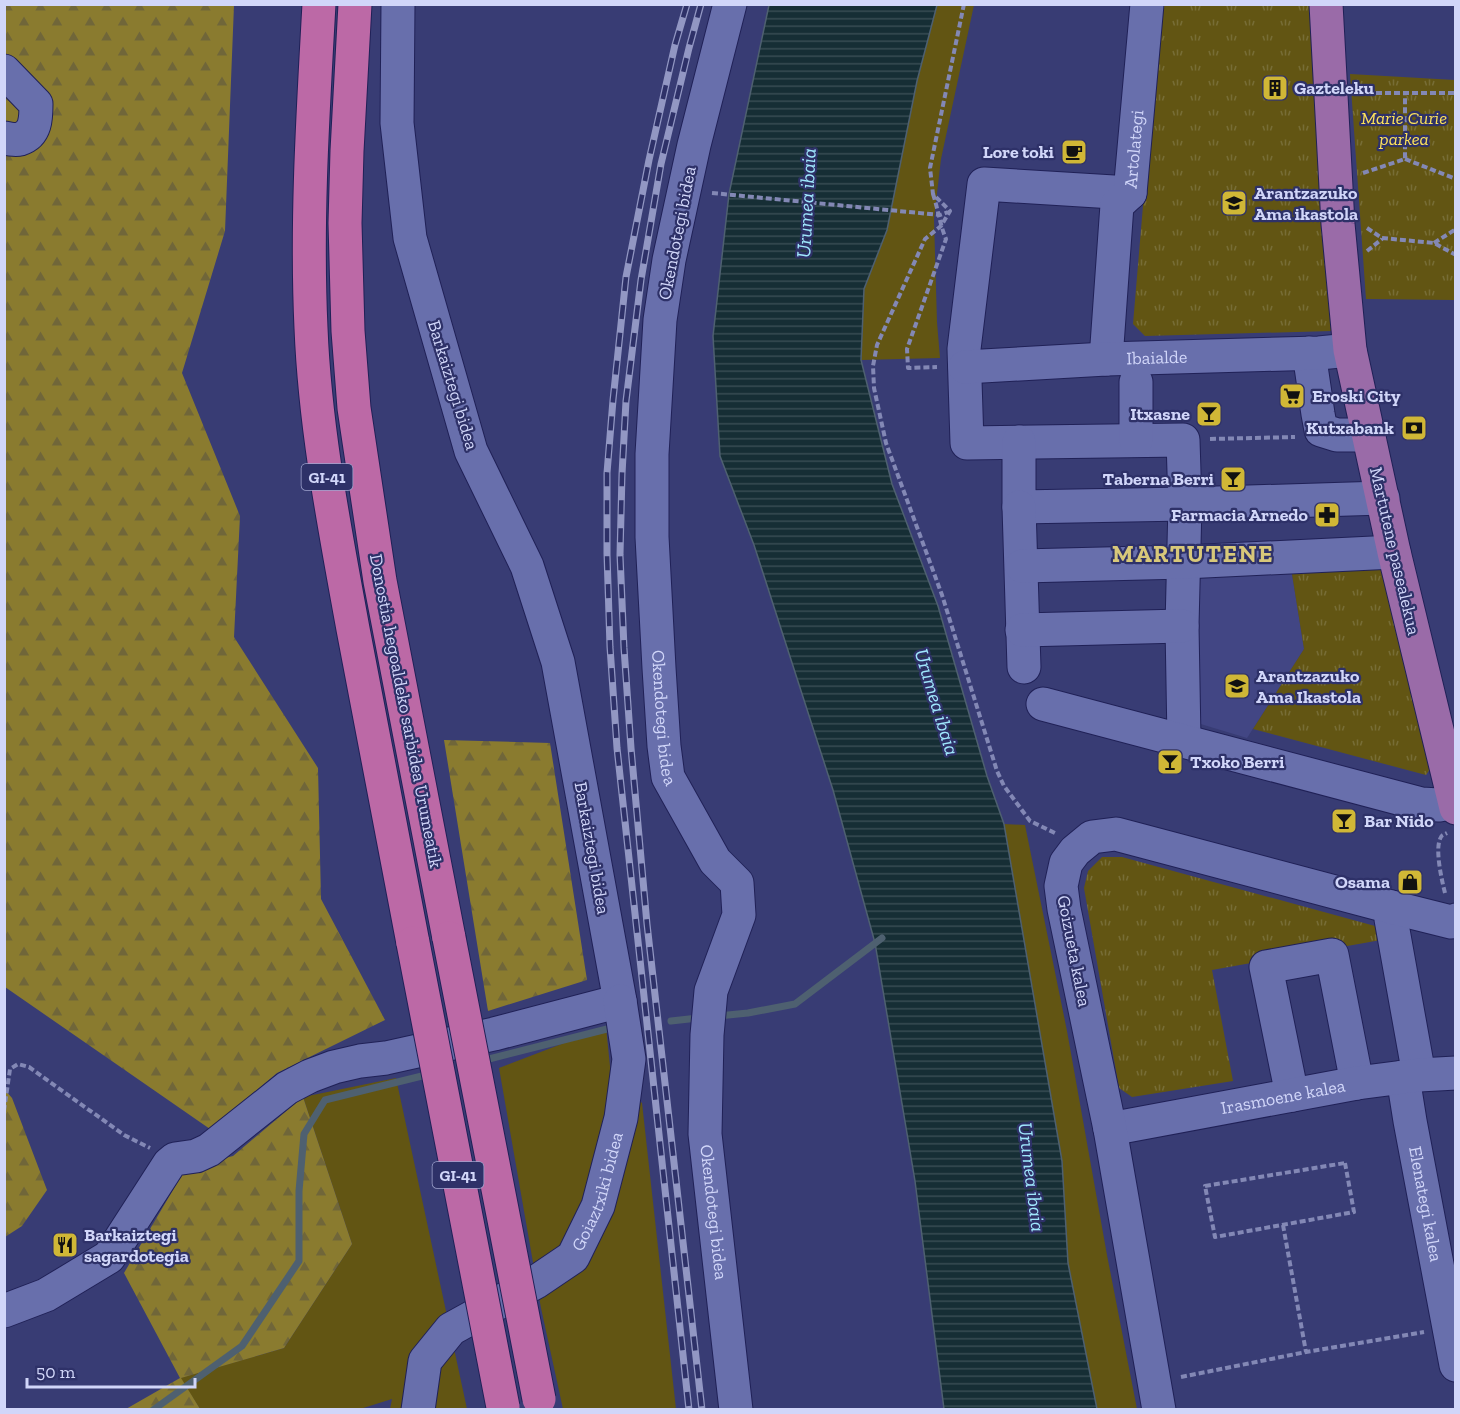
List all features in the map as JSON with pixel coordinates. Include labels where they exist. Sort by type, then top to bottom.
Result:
[{"type":"highway","name":"Donostia hegoaldeko sarbidea Urumeatik","points":[[319,4],[310,158],[309,224],[310,329],[318,416],[330,503],[412,943],[503,1408]]},
{"type":"highway","name":"Donostia hegoaldeko sarbidea Urumeatik","points":[[355,4],[345,223],[348,331],[354,408],[380,581],[540,1404]]},
{"type":"main road","name":"Martutene pasealekua","points":[[1326,4],[1338,224],[1350,350],[1453,814]]},
{"type":"street","name":"Barkaiztegi bidea","points":[[398,4],[397,123],[410,238],[471,451],[527,566],[558,662],[620,1001]]},
{"type":"street","name":"Okendotegi bidea","points":[[730,4],[694,145],[669,260],[660,320],[651,454],[652,537],[664,746],[668,777],[715,861],[737,883],[738,915],[711,991],[707,1035],[705,1134],[736,1410]]},
{"type":"street","name":"Artolategi","points":[[1106,359],[1117,205],[1130,193],[1148,4]]},
{"type":"street","points":[[4,71],[36,104],[36,121],[31,132],[19,140],[4,138]]},
{"type":"street","points":[[1130,193],[984,184],[964,349],[967,443],[1183,440],[1184,740]]},
{"type":"street","name":"Ibaialde","points":[[965,367],[1350,350]]},
{"type":"street","points":[[1309,353],[1321,430],[1337,435],[1369,435]]},
{"type":"street","points":[[1136,382],[1136,440]]},
{"type":"street","points":[[1019,442],[1018,507],[1024,667]]},
{"type":"street","points":[[1018,507],[1383,498]]},
{"type":"street","points":[[1022,566],[1184,562],[1395,552]]},
{"type":"street","points":[[1022,630],[1182,626]]},
{"type":"street","points":[[1043,704],[1421,804],[1439,805],[1453,814]]},
{"type":"street","name":"Goizueta kalea","points":[[1156,1396],[1110,1129],[1064,909],[1061,886],[1066,863],[1075,851],[1092,837],[1116,834],[1391,908],[1453,921]]},
{"type":"street","points":[[1391,908],[1411,1076]]},
{"type":"street","points":[[1292,1095],[1266,967],[1332,955],[1358,1083]]},
{"type":"street","points":[[4,1311],[45,1295],[109,1257],[169,1164],[175,1159],[196,1156],[208,1150],[287,1088],[310,1076],[366,1059],[386,1058],[494,1034],[620,1001]]},
{"type":"street","name":"Goiaztxiki bidea","points":[[418,1410],[425,1361],[451,1329],[536,1282],[573,1257],[598,1206],[621,1118],[629,1059],[620,1001]]},
{"type":"street","name":"Irasmoene kalea","points":[[1110,1129],[1358,1083],[1455,1073]]},
{"type":"street","name":"Elenategi kalea","points":[[1411,1076],[1410,1121],[1455,1365]]},
{"type":"path","points":[[1404,92],[1405,159]]},
{"type":"path","points":[[1330,93],[1455,93]]},
{"type":"path","points":[[1335,176],[1357,176],[1405,159],[1455,179]]},
{"type":"path","points":[[684,190],[940,215]]},
{"type":"path","points":[[933,194],[946,239],[907,349],[908,368],[965,367]]},
{"type":"path","points":[[1338,224],[1360,224],[1382,238],[1434,243],[1455,255]]},
{"type":"path","points":[[1434,243],[1455,229]]},
{"type":"path","points":[[1183,440],[1305,437],[1321,430]]},
{"type":"path","points":[[1453,814],[1439,841],[1441,878],[1453,921]]},
{"type":"path","points":[[4,1111],[10,1069],[18,1064],[28,1067],[124,1135],[175,1159]]},
{"type":"path","points":[[1345,1163],[1354,1212],[1283,1225],[1215,1237],[1205,1186],[1345,1163]]},
{"type":"path","points":[[1283,1225],[1306,1352]]},
{"type":"path","points":[[1156,1396],[1306,1352],[1449,1328]]},
{"type":"shaded area","name":"Arantzazuko Ama Ikastola","points":[[1291,568],[1304,649],[1247,738],[1194,722],[1195,572]]},
{"type":"green space","points":[[5,5],[234,5],[225,231],[182,373],[240,516],[234,637],[318,768],[321,899],[385,1020],[277,1073],[210,1129],[5,987]]},
{"type":"green space","points":[[937,5],[974,5],[941,159],[934,219],[940,358],[861,360],[864,289],[887,230],[917,81]]},
{"type":"green space","name":"Arantzazuko Ama ikastola","points":[[1160,5],[1313,5],[1332,331],[1145,336],[1133,324]]},
{"type":"green space","name":"Marie Curie parkea","points":[[1350,74],[1455,80],[1455,300],[1366,299]]},
{"type":"green space","points":[[1384,564],[1432,766],[1426,775],[1253,729],[1304,649],[1291,568]]},
{"type":"green space","points":[[444,740],[550,743],[587,980],[488,1011]]},
{"type":"green space","points":[[1004,824],[1025,825],[1067,1031],[1137,1409],[1097,1409],[1068,1263],[1062,1161]]},
{"type":"green space","points":[[1102,857],[1122,857],[1375,926],[1381,940],[1212,970],[1233,1081],[1132,1097],[1119,1088],[1084,888],[1088,871]]},
{"type":"green space","points":[[606,1027],[611,1076],[642,1103],[676,1409],[563,1409],[541,1308],[499,1068]]},
{"type":"green space","points":[[396,1078],[467,1409],[390,1409],[392,1399],[360,1409],[200,1409],[180,1378],[284,1348],[352,1244],[303,1097]]},
{"type":"green space","points":[[4,1089],[12,1098],[47,1190],[22,1226],[5,1237]]},
{"type":"green space","points":[[303,1097],[352,1244],[284,1348],[181,1378],[200,1409],[126,1409],[180,1378],[124,1273],[186,1168],[233,1156]]},
{"type":"water","name":"Urumea ibaia","points":[[769,5],[937,5],[917,81],[887,230],[864,289],[861,360],[892,484],[938,606],[987,776],[1004,824],[1062,1161],[1068,1263],[1097,1409],[944,1409],[915,1181],[875,943],[833,790],[754,545],[720,456],[713,336],[729,194]]},
{"type":"waterway","points":[[718,1016],[795,1004],[882,938]]},
{"type":"waterway","points":[[671,1021],[698,1018]]},
{"type":"waterway","points":[[481,1061],[611,1028]]},
{"type":"waterway","points":[[153,1410],[242,1346],[299,1261],[299,1191],[304,1134],[325,1100],[430,1074]]},
{"type":"railway","points":[[687,4],[675,45],[649,160],[626,277],[607,473],[607,554],[617,748],[689,1410]]},
{"type":"railway","points":[[701,4],[661,164],[641,280],[626,401],[620,555],[631,748],[647,924],[702,1410]]},
{"type":"place","name":"Gazteleku","points":[[1275,88]]},
{"type":"place","name":"Lore toki","points":[[1074,152]]},
{"type":"place","name":"Arantzazuko Ama ikastola","points":[[1234,203]]},
{"type":"place","name":"Eroski City","points":[[1292,396]]},
{"type":"place","name":"Itxasne","points":[[1209,414]]},
{"type":"place","name":"Kutxabank","points":[[1414,428]]},
{"type":"place","name":"Taberna Berri","points":[[1233,479]]},
{"type":"place","name":"Farmacia Arnedo","points":[[1327,515]]},
{"type":"place","name":"Arantzazuko Ama Ikastola","points":[[1237,686]]},
{"type":"place","name":"Txoko Berri","points":[[1170,762]]},
{"type":"place","name":"Bar Nido","points":[[1344,821]]},
{"type":"place","name":"Osama","points":[[1410,882]]},
{"type":"place","name":"Barkaiztegi sagardotegia","points":[[65,1245]]},
{"type":"district","name":"MARTUTENE","points":[[1193,553]]}]
